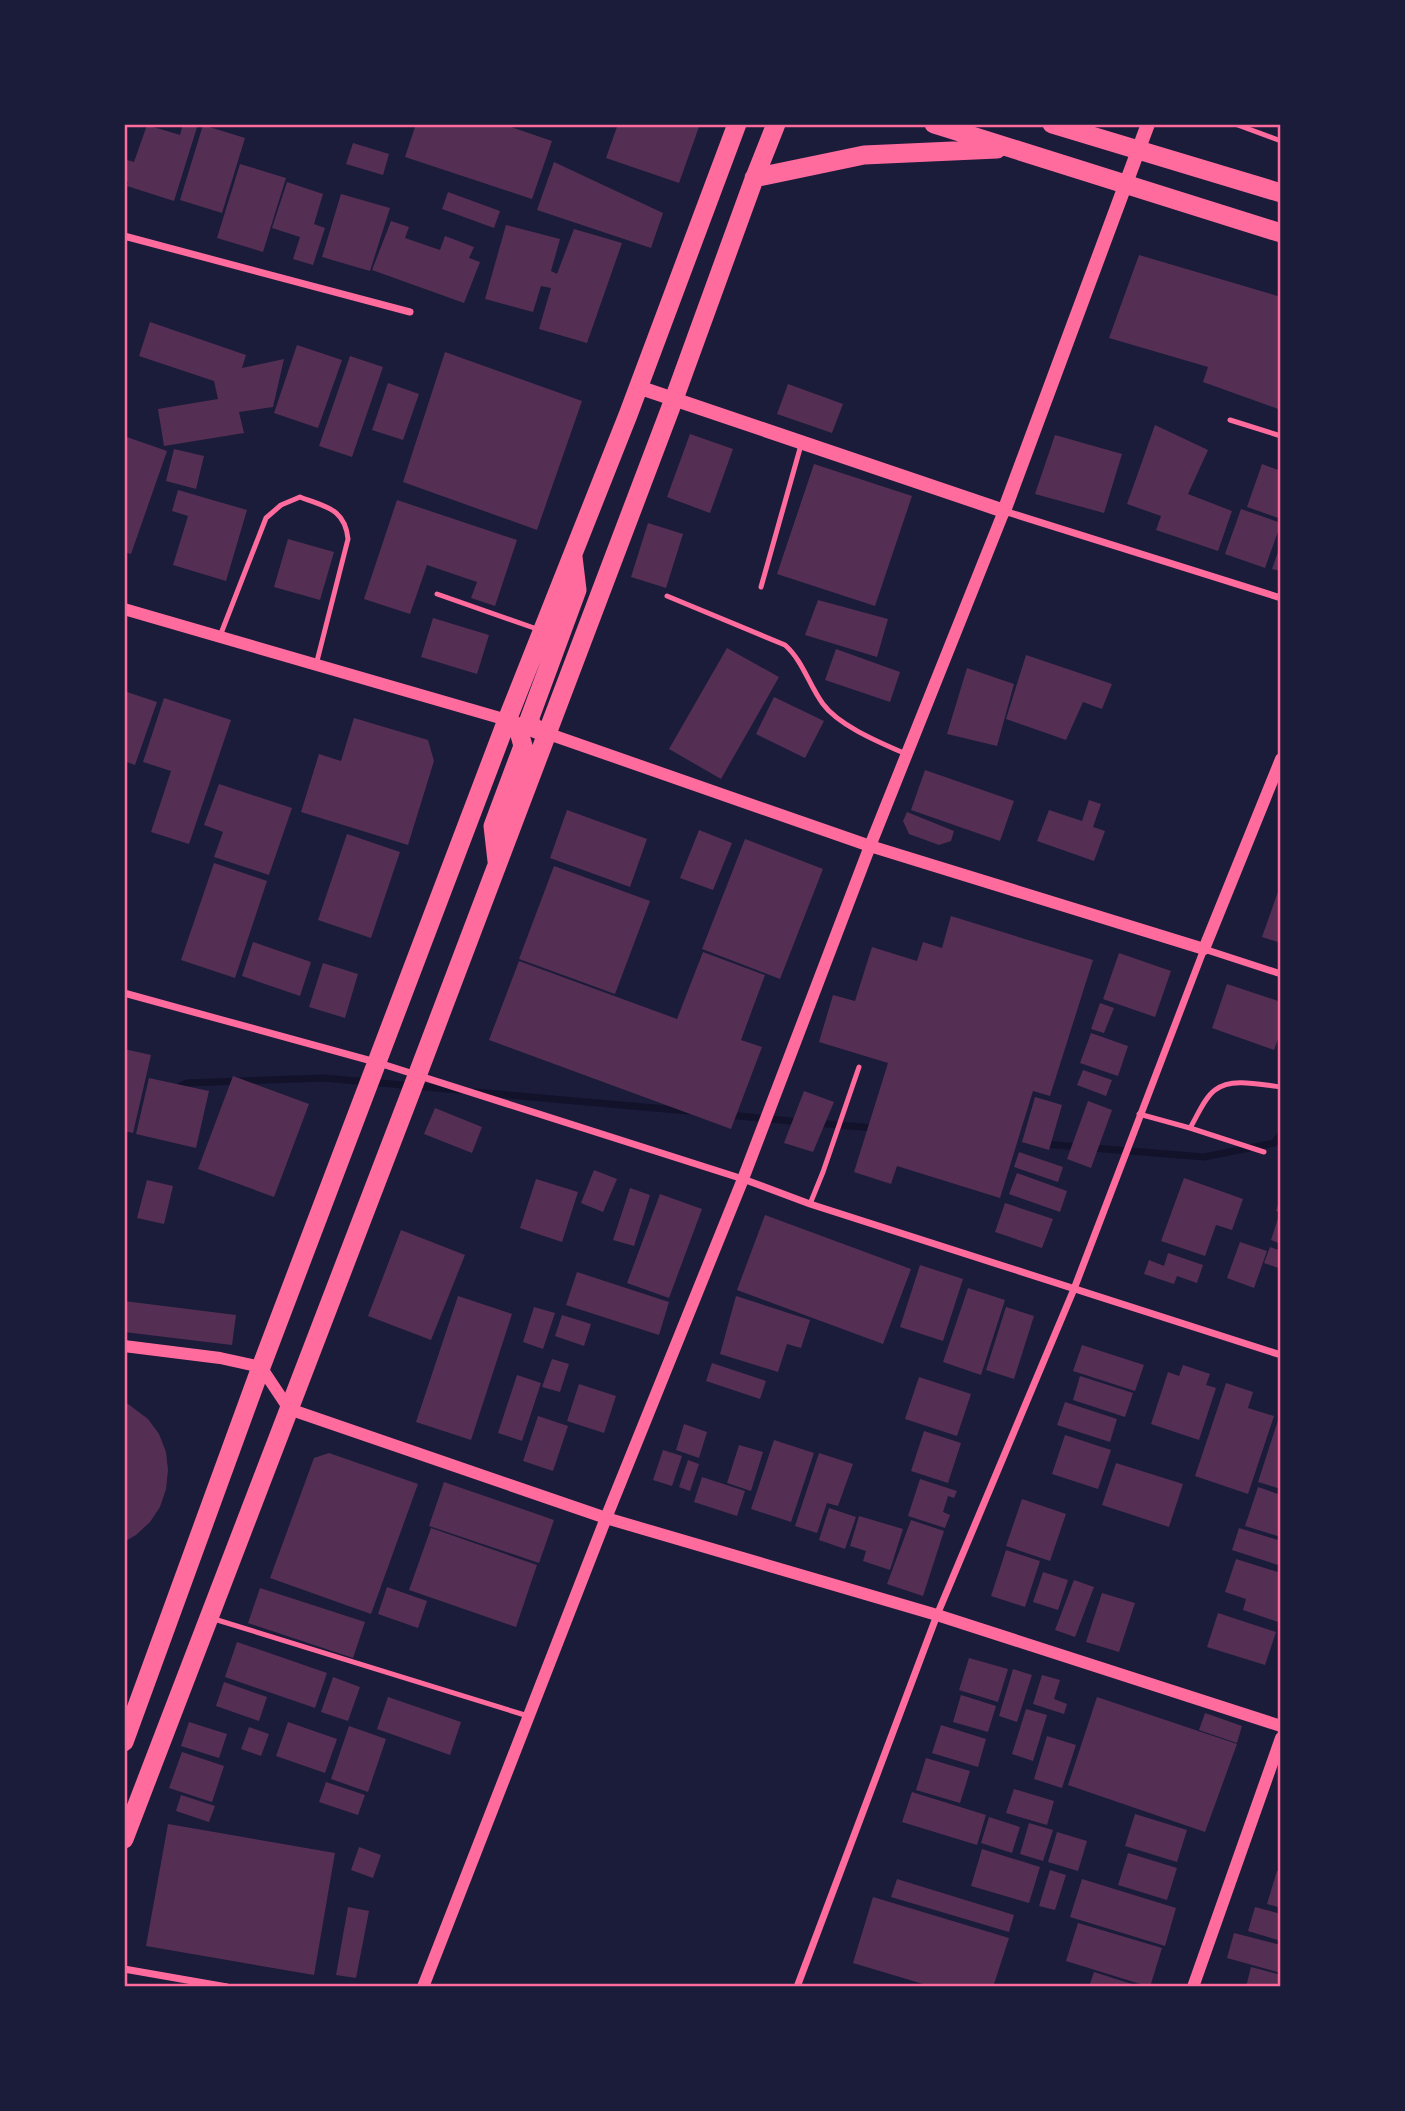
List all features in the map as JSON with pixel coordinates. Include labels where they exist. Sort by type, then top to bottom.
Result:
[{"type":"highway","points":[[546,733],[534,728],[529,720],[573,552],[737,124]]},
{"type":"highway","points":[[124,1839],[417,1076],[776,124]]},
{"type":"highway","points":[[934,124],[1281,233]]},
{"type":"highway","points":[[1052,124],[1281,193]]},
{"type":"highway","points":[[754,178],[864,155],[1012,148]]},
{"type":"highway","points":[[124,1742],[261,1367],[379,1063],[507,720],[551,634]]},
{"type":"highway","points":[[497,863],[493,826],[523,746],[517,728],[507,720]]},
{"type":"main road","points":[[638,387],[1004,511],[1148,124]]},
{"type":"street","points":[[124,236],[410,312]]},
{"type":"street","points":[[423,1987],[606,1518],[743,1179],[906,754],[1004,511],[1281,598]]},
{"type":"street","points":[[124,609],[507,720]]},
{"type":"street","points":[[546,733],[870,846],[1281,974]]},
{"type":"street","points":[[797,1987],[937,1615],[1074,1289],[1139,1114],[1281,759]]},
{"type":"street","points":[[124,993],[379,1063],[1281,1355]]},
{"type":"street","points":[[124,1346],[220,1358],[261,1367],[289,1409],[606,1518],[937,1615],[1281,1726]]},
{"type":"street","points":[[1193,1987],[1281,1738]]},
{"type":"street","points":[[124,1969],[227,1987]]},
{"type":"lane","points":[[1235,124],[1281,141]]},
{"type":"lane","points":[[1230,419],[1281,436]]},
{"type":"lane","points":[[761,587],[802,442]]},
{"type":"lane","points":[[219,637],[266,518],[281,505],[300,497],[339,513],[346,524],[348,539],[316,665]]},
{"type":"lane","points":[[437,594],[551,634]]},
{"type":"lane","points":[[667,596],[785,645],[795,654],[819,698],[833,715],[873,739],[906,754]]},
{"type":"lane","points":[[810,1204],[859,1067]]},
{"type":"lane","points":[[1190,1128],[1213,1091],[1224,1086],[1233,1083],[1281,1087]]},
{"type":"lane","points":[[1139,1114],[1264,1152]]},
{"type":"lane","points":[[209,1618],[528,1716]]},
{"type":"building","points":[[183,124],[198,124],[174,201],[127,186],[128,182],[124,181],[124,159],[134,162],[147,125],[180,135]]},
{"type":"building","points":[[416,124],[502,124],[552,141],[532,199],[405,157]]},
{"type":"building","points":[[618,124],[700,124],[679,183],[606,158]]},
{"type":"building","points":[[203,125],[245,138],[222,213],[180,200]]},
{"type":"building","points":[[353,143],[389,154],[383,175],[346,164]]},
{"type":"building","points":[[554,162],[663,213],[651,248],[537,210]]},
{"type":"building","points":[[240,164],[286,178],[263,252],[217,238]]},
{"type":"building","points":[[287,182],[323,194],[314,224],[325,228],[313,265],[293,259],[300,237],[272,228]]},
{"type":"building","points":[[448,192],[500,211],[494,228],[442,209]]},
{"type":"building","points":[[341,194],[390,208],[370,271],[322,257]]},
{"type":"building","points":[[391,221],[409,227],[405,238],[440,250],[445,236],[474,247],[469,258],[480,262],[464,303],[372,270]]},
{"type":"building","points":[[506,225],[560,239],[551,271],[557,274],[574,229],[622,243],[587,343],[539,329],[551,288],[541,286],[533,312],[485,299]]},
{"type":"building","points":[[1139,255],[1281,297],[1281,410],[1203,382],[1208,367],[1109,338]]},
{"type":"building","points":[[150,322],[246,355],[242,368],[284,359],[273,407],[239,412],[244,433],[164,446],[158,409],[218,399],[214,381],[139,356]]},
{"type":"building","points":[[297,345],[342,360],[318,428],[274,413]]},
{"type":"building","points":[[445,352],[582,401],[537,530],[403,482]]},
{"type":"building","points":[[350,356],[383,367],[352,457],[319,446]]},
{"type":"building","points":[[388,383],[419,394],[403,440],[372,430]]},
{"type":"building","points":[[788,384],[843,404],[832,433],[777,414]]},
{"type":"building","points":[[1155,425],[1208,450],[1188,494],[1232,511],[1218,551],[1156,530],[1161,516],[1127,504]]},
{"type":"building","points":[[690,434],[733,449],[710,513],[667,497]]},
{"type":"building","points":[[1055,435],[1122,454],[1104,513],[1035,494]]},
{"type":"building","points":[[124,436],[167,451],[131,554],[124,552]]},
{"type":"building","points":[[174,449],[204,456],[196,489],[166,481]]},
{"type":"building","points":[[814,464],[912,496],[875,606],[777,574]]},
{"type":"building","points":[[1262,464],[1281,471],[1281,519],[1247,507]]},
{"type":"building","points":[[178,490],[247,510],[226,581],[173,565],[188,516],[172,511]]},
{"type":"building","points":[[397,500],[517,540],[495,606],[471,598],[477,582],[427,565],[410,614],[364,599]]},
{"type":"building","points":[[1241,509],[1281,523],[1265,568],[1225,554]]},
{"type":"building","points":[[648,523],[683,534],[666,588],[631,577]]},
{"type":"building","points":[[288,539],[334,552],[320,600],[274,587]]},
{"type":"building","points":[[1281,546],[1281,571],[1272,569]]},
{"type":"building","points":[[818,600],[888,619],[877,657],[805,635]]},
{"type":"building","points":[[433,618],[489,635],[477,674],[421,657]]},
{"type":"building","points":[[727,648],[779,677],[721,779],[669,749]]},
{"type":"building","points":[[836,649],[900,672],[890,702],[825,680]]},
{"type":"building","points":[[1026,655],[1112,684],[1102,709],[1083,702],[1066,740],[1006,719]]},
{"type":"building","points":[[967,668],[1014,684],[997,746],[947,734]]},
{"type":"building","points":[[124,691],[157,702],[135,765],[124,761]]},
{"type":"building","points":[[774,697],[824,721],[805,758],[756,734]]},
{"type":"building","points":[[164,698],[231,720],[189,844],[151,832],[171,771],[143,762]]},
{"type":"building","points":[[354,718],[428,740],[434,761],[408,845],[301,812],[319,754],[341,761]]},
{"type":"building","points":[[925,770],[1014,801],[1000,841],[911,810]]},
{"type":"building","points":[[219,784],[292,808],[269,875],[214,857],[223,832],[204,825]]},
{"type":"building","points":[[1089,800],[1101,804],[1093,827],[1105,831],[1094,861],[1037,841],[1049,810],[1082,821]]},
{"type":"building","points":[[567,810],[647,839],[630,887],[550,858]]},
{"type":"building","points":[[907,812],[954,831],[951,841],[939,845],[909,834],[903,821]]},
{"type":"building","points":[[699,830],[732,843],[713,890],[680,878]]},
{"type":"building","points":[[347,834],[400,852],[371,938],[318,920]]},
{"type":"building","points":[[745,839],[823,869],[780,979],[702,949]]},
{"type":"building","points":[[214,863],[267,881],[235,978],[181,960]]},
{"type":"building","points":[[554,866],[650,901],[615,994],[519,959]]},
{"type":"building","points":[[1281,886],[1281,943],[1262,937]]},
{"type":"building","points":[[951,916],[1093,960],[1050,1096],[1033,1091],[1000,1198],[897,1166],[891,1184],[854,1172],[888,1063],[819,1042],[833,995],[855,1001],[872,947],[917,961],[923,942],[942,948]]},
{"type":"building","points":[[253,942],[311,962],[300,996],[242,976]]},
{"type":"building","points":[[703,952],[765,975],[741,1040],[762,1047],[731,1129],[489,1040],[519,961],[677,1019]]},
{"type":"building","points":[[1119,953],[1171,971],[1155,1017],[1103,999]]},
{"type":"building","points":[[323,963],[358,974],[345,1018],[309,1007]]},
{"type":"building","points":[[1227,984],[1281,1002],[1281,1031],[1274,1050],[1212,1028]]},
{"type":"building","points":[[1100,1003],[1114,1008],[1104,1033],[1091,1029]]},
{"type":"building","points":[[1091,1033],[1128,1046],[1118,1076],[1080,1063]]},
{"type":"building","points":[[124,1049],[151,1055],[133,1133],[124,1131]]},
{"type":"building","points":[[1083,1070],[1112,1080],[1106,1096],[1077,1085]]},
{"type":"building","points":[[233,1076],[309,1104],[274,1197],[198,1169]]},
{"type":"building","points":[[149,1078],[209,1091],[196,1148],[136,1134]]},
{"type":"building","points":[[804,1091],[834,1102],[813,1152],[784,1143]]},
{"type":"building","points":[[1035,1097],[1062,1105],[1049,1150],[1022,1142]]},
{"type":"building","points":[[1088,1101],[1112,1110],[1091,1168],[1067,1159]]},
{"type":"building","points":[[435,1108],[482,1127],[472,1153],[424,1134]]},
{"type":"building","points":[[1019,1152],[1063,1167],[1058,1182],[1014,1167]]},
{"type":"building","points":[[594,1170],[617,1179],[603,1212],[581,1203]]},
{"type":"building","points":[[1017,1173],[1067,1191],[1060,1212],[1009,1194]]},
{"type":"building","points":[[1184,1178],[1243,1199],[1232,1230],[1216,1225],[1205,1256],[1161,1241]]},
{"type":"building","points":[[536,1179],[578,1192],[562,1242],[520,1228]]},
{"type":"building","points":[[147,1180],[173,1186],[164,1224],[137,1218]]},
{"type":"building","points":[[630,1188],[650,1195],[634,1246],[613,1240]]},
{"type":"building","points":[[660,1194],[702,1209],[669,1298],[627,1283]]},
{"type":"building","points":[[1280,1198],[1281,1244],[1271,1240],[1280,1212],[1276,1211]]},
{"type":"building","points":[[1005,1203],[1053,1219],[1042,1248],[995,1232]]},
{"type":"building","points":[[765,1215],[911,1269],[883,1344],[737,1290]]},
{"type":"building","points":[[401,1230],[465,1255],[431,1340],[368,1316]]},
{"type":"building","points":[[1240,1242],[1267,1251],[1254,1288],[1227,1278]]},
{"type":"building","points":[[1270,1247],[1281,1251],[1281,1269],[1264,1263]]},
{"type":"building","points":[[1168,1253],[1203,1265],[1197,1283],[1177,1276],[1174,1284],[1144,1274],[1149,1260],[1164,1266]]},
{"type":"building","points":[[920,1265],[963,1279],[943,1341],[900,1327]]},
{"type":"building","points":[[577,1272],[669,1302],[659,1335],[566,1305]]},
{"type":"building","points":[[968,1288],[1005,1300],[981,1375],[943,1362]]},
{"type":"building","points":[[458,1296],[512,1314],[471,1440],[416,1422]]},
{"type":"building","points":[[736,1296],[810,1320],[801,1348],[787,1344],[778,1372],[720,1354]]},
{"type":"building","points":[[124,1301],[236,1315],[232,1345],[124,1332]]},
{"type":"building","points":[[534,1307],[555,1313],[543,1349],[523,1342]]},
{"type":"building","points":[[1006,1307],[1034,1316],[1014,1379],[986,1370]]},
{"type":"building","points":[[562,1315],[591,1324],[584,1346],[555,1336]]},
{"type":"building","points":[[1082,1345],[1144,1365],[1135,1391],[1073,1371]]},
{"type":"building","points":[[552,1359],[569,1364],[560,1392],[542,1387]]},
{"type":"building","points":[[712,1363],[766,1381],[760,1399],[706,1381]]},
{"type":"building","points":[[1183,1365],[1210,1374],[1206,1385],[1216,1388],[1199,1440],[1151,1424],[1168,1372],[1179,1376]]},
{"type":"building","points":[[517,1375],[541,1383],[522,1441],[498,1433]]},
{"type":"building","points":[[1080,1376],[1133,1393],[1125,1417],[1073,1400]]},
{"type":"building","points":[[919,1377],[971,1394],[957,1436],[905,1419]]},
{"type":"building","points":[[1226,1383],[1253,1392],[1248,1408],[1274,1416],[1248,1494],[1195,1476]]},
{"type":"building","points":[[579,1384],[616,1396],[604,1433],[567,1421]]},
{"type":"building","points":[[124,1401],[148,1419],[159,1434],[166,1452],[168,1470],[160,1507],[150,1522],[124,1542]]},
{"type":"building","points":[[1065,1402],[1117,1419],[1110,1442],[1057,1425]]},
{"type":"building","points":[[1281,1414],[1281,1489],[1258,1482]]},
{"type":"building","points":[[538,1416],[568,1426],[553,1471],[523,1461]]},
{"type":"building","points":[[684,1424],[707,1432],[699,1458],[676,1450]]},
{"type":"building","points":[[924,1431],[961,1443],[948,1483],[911,1471]]},
{"type":"building","points":[[1065,1435],[1111,1450],[1098,1489],[1052,1474]]},
{"type":"building","points":[[774,1440],[814,1453],[791,1522],[751,1509]]},
{"type":"building","points":[[739,1445],[763,1452],[751,1491],[727,1483]]},
{"type":"building","points":[[663,1450],[682,1456],[672,1486],[653,1480]]},
{"type":"building","points":[[329,1453],[418,1484],[371,1614],[270,1578],[314,1458]]},
{"type":"building","points":[[819,1453],[853,1464],[838,1506],[827,1503],[817,1533],[795,1526]]},
{"type":"building","points":[[688,1460],[699,1464],[690,1491],[679,1487]]},
{"type":"building","points":[[1116,1463],[1183,1484],[1169,1527],[1102,1505]]},
{"type":"building","points":[[702,1477],[745,1491],[737,1516],[694,1502]]},
{"type":"building","points":[[920,1479],[957,1491],[954,1498],[948,1496],[943,1512],[950,1515],[945,1528],[908,1516]]},
{"type":"building","points":[[444,1482],[554,1520],[539,1563],[429,1526]]},
{"type":"building","points":[[1258,1487],[1281,1495],[1281,1537],[1245,1526]]},
{"type":"building","points":[[1022,1499],[1066,1514],[1050,1561],[1006,1546]]},
{"type":"building","points":[[829,1508],[856,1517],[845,1549],[819,1540]]},
{"type":"building","points":[[859,1516],[903,1529],[890,1570],[863,1561],[866,1551],[850,1546]]},
{"type":"building","points":[[911,1520],[944,1531],[923,1596],[887,1584]]},
{"type":"building","points":[[431,1528],[537,1565],[516,1627],[409,1590]]},
{"type":"building","points":[[1239,1528],[1281,1541],[1281,1566],[1232,1550]]},
{"type":"building","points":[[1006,1550],[1040,1561],[1025,1607],[991,1596]]},
{"type":"building","points":[[1236,1559],[1281,1573],[1281,1623],[1243,1610],[1246,1599],[1225,1592]]},
{"type":"building","points":[[1043,1572],[1068,1580],[1058,1610],[1033,1602]]},
{"type":"building","points":[[1074,1580],[1094,1587],[1075,1637],[1055,1630]]},
{"type":"building","points":[[387,1587],[427,1601],[418,1628],[378,1614]]},
{"type":"building","points":[[260,1588],[365,1622],[353,1658],[248,1623]]},
{"type":"building","points":[[1102,1593],[1135,1603],[1119,1652],[1086,1642]]},
{"type":"building","points":[[1218,1613],[1276,1632],[1265,1665],[1207,1647]]},
{"type":"building","points":[[237,1642],[327,1673],[315,1708],[225,1677]]},
{"type":"building","points":[[969,1658],[1008,1669],[998,1702],[959,1690]]},
{"type":"building","points":[[1013,1669],[1032,1675],[1017,1722],[999,1716]]},
{"type":"building","points":[[1042,1675],[1060,1680],[1054,1699],[1067,1704],[1064,1714],[1033,1704]]},
{"type":"building","points":[[333,1677],[360,1687],[348,1721],[321,1712]]},
{"type":"building","points":[[224,1682],[267,1697],[259,1721],[216,1706]]},
{"type":"building","points":[[961,1695],[996,1706],[988,1732],[953,1722]]},
{"type":"building","points":[[388,1697],[461,1722],[450,1755],[377,1729]]},
{"type":"building","points":[[1097,1697],[1237,1744],[1205,1832],[1068,1785]]},
{"type":"building","points":[[1026,1709],[1047,1715],[1033,1761],[1012,1754]]},
{"type":"building","points":[[1205,1713],[1242,1726],[1237,1743],[1199,1730]]},
{"type":"building","points":[[189,1722],[227,1734],[219,1758],[181,1746]]},
{"type":"building","points":[[288,1722],[337,1739],[325,1773],[276,1756]]},
{"type":"building","points":[[941,1725],[986,1739],[978,1767],[932,1753]]},
{"type":"building","points":[[349,1726],[386,1739],[368,1792],[331,1779]]},
{"type":"building","points":[[249,1727],[269,1734],[261,1756],[241,1749]]},
{"type":"building","points":[[1047,1736],[1076,1745],[1062,1788],[1034,1779]]},
{"type":"building","points":[[182,1752],[224,1766],[212,1802],[169,1788]]},
{"type":"building","points":[[926,1758],[970,1771],[960,1803],[916,1790]]},
{"type":"building","points":[[326,1782],[365,1795],[358,1815],[319,1802]]},
{"type":"building","points":[[1014,1789],[1054,1801],[1047,1825],[1006,1813]]},
{"type":"building","points":[[912,1792],[986,1815],[977,1845],[902,1822]]},
{"type":"building","points":[[181,1795],[215,1806],[209,1822],[176,1811]]},
{"type":"building","points":[[1135,1814],[1187,1830],[1177,1862],[1125,1846]]},
{"type":"building","points":[[989,1817],[1020,1827],[1012,1853],[981,1843]]},
{"type":"building","points":[[1029,1823],[1053,1830],[1043,1861],[1020,1854]]},
{"type":"building","points":[[168,1824],[335,1853],[314,1975],[146,1946]]},
{"type":"building","points":[[1057,1832],[1087,1841],[1078,1871],[1048,1862]]},
{"type":"building","points":[[359,1847],[381,1855],[373,1878],[351,1870]]},
{"type":"building","points":[[982,1849],[1040,1867],[1029,1903],[971,1886]]},
{"type":"building","points":[[1128,1853],[1177,1868],[1167,1900],[1118,1885]]},
{"type":"building","points":[[1050,1870],[1066,1875],[1055,1910],[1039,1906]]},
{"type":"building","points":[[1277,1871],[1281,1872],[1281,1908],[1267,1904]]},
{"type":"building","points":[[897,1879],[1014,1915],[1009,1932],[891,1897]]},
{"type":"building","points":[[1082,1879],[1176,1908],[1165,1946],[1070,1917]]},
{"type":"building","points":[[873,1897],[1009,1938],[993,1987],[933,1987],[853,1963]]},
{"type":"building","points":[[348,1907],[369,1911],[356,1978],[336,1975]]},
{"type":"building","points":[[1255,1907],[1281,1914],[1281,1941],[1248,1931]]},
{"type":"building","points":[[1078,1923],[1162,1948],[1150,1987],[1066,1961]]},
{"type":"building","points":[[1234,1933],[1281,1945],[1281,1973],[1227,1958]]},
{"type":"building","points":[[1251,1967],[1281,1975],[1281,1987],[1246,1987]]},
{"type":"building","points":[[1094,1972],[1132,1984],[1131,1987],[1089,1987]]},
{"type":"waterway","points":[[176,1088],[187,1083],[324,1078],[459,1090]]},
{"type":"waterway","points":[[475,1092],[689,1111]]},
{"type":"waterway","points":[[729,1115],[801,1122]]},
{"type":"waterway","points":[[816,1123],[874,1128]]},
{"type":"waterway","points":[[1043,1144],[1204,1157],[1274,1143],[1281,1134]]}]
